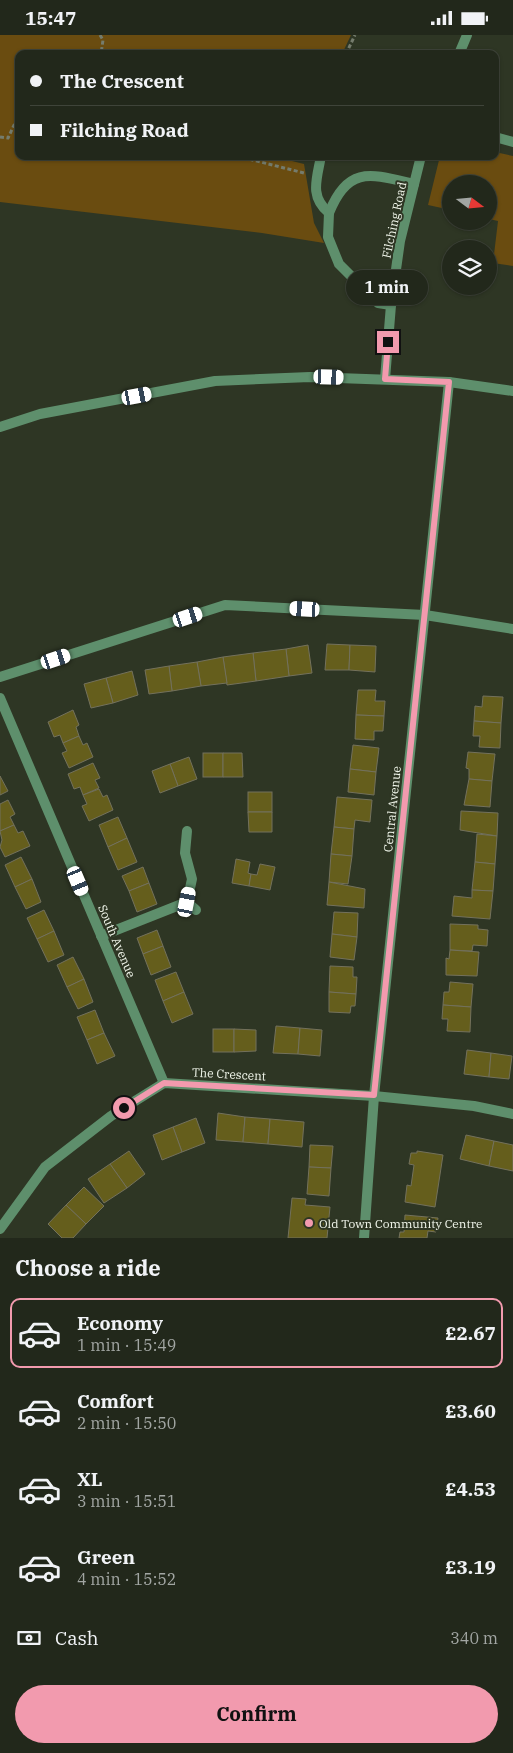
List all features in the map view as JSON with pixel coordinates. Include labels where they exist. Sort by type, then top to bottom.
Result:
[{"type":"street","points":[[461,50],[467,35]]},
{"type":"street","points":[[499,138],[513,142]]},
{"type":"street","points":[[320,160],[316,195],[320,205],[329,213]]},
{"type":"street","name":"Filching Road","points":[[385,379],[391,305],[400,241],[420,160]]},
{"type":"street","points":[[391,305],[378,303],[339,264],[328,237],[329,213],[337,193],[350,181],[367,176],[414,185]]},
{"type":"street","points":[[0,427],[40,414],[215,381],[310,377],[385,379],[449,382],[513,391]]},
{"type":"street","name":"Central Avenue","points":[[364,1238],[374,1095],[449,382]]},
{"type":"street","points":[[0,677],[225,605],[425,615],[513,629]]},
{"type":"street","name":"South Avenue","points":[[0,699],[164,1083]]},
{"type":"street","points":[[187,831],[185,853],[192,879],[187,902]]},
{"type":"street","points":[[101,936],[187,902]]},
{"type":"street","points":[[187,902],[196,910]]},
{"type":"street","points":[[0,1229],[45,1167],[111,1117],[164,1083]]},
{"type":"street","name":"The Crescent","points":[[164,1083],[374,1095],[474,1106],[513,1114]]},
{"type":"path","points":[[100,35],[103,40],[102,50]]},
{"type":"path","points":[[348,50],[355,35]]},
{"type":"path","points":[[0,137],[8,138],[15,123]]},
{"type":"path","points":[[252,160],[317,177]]},
{"type":"shaded area","points":[[0,35],[351,35],[344,50],[15,50],[15,160],[288,160],[304,164],[314,223],[324,243],[262,233],[0,202]]},
{"type":"shaded area","points":[[499,153],[513,156],[513,266],[497,264],[496,240],[498,230],[498,175],[442,175],[442,208],[428,205],[439,160],[499,160]]},
{"type":"building","points":[[327,644],[350,645],[349,670],[325,670]]},
{"type":"building","points":[[308,645],[312,673],[289,676],[286,649]]},
{"type":"building","points":[[350,645],[376,646],[375,672],[349,670]]},
{"type":"building","points":[[286,649],[289,676],[256,681],[253,653]]},
{"type":"building","points":[[253,653],[256,681],[227,685],[223,657]]},
{"type":"building","points":[[223,657],[227,683],[201,686],[197,662]]},
{"type":"building","points":[[197,662],[201,686],[172,691],[169,666]]},
{"type":"building","points":[[169,666],[172,691],[149,694],[145,670]]},
{"type":"building","points":[[132,671],[138,695],[113,703],[106,678]]},
{"type":"building","points":[[106,678],[113,703],[91,708],[84,684]]},
{"type":"building","points":[[358,690],[376,690],[375,701],[385,701],[384,716],[356,715]]},
{"type":"building","points":[[483,696],[503,697],[501,723],[474,721],[475,706],[482,707]]},
{"type":"building","points":[[73,710],[79,725],[76,727],[79,736],[63,743],[60,735],[54,737],[48,722]]},
{"type":"building","points":[[356,715],[384,716],[383,731],[374,731],[374,740],[355,739]]},
{"type":"building","points":[[474,721],[501,723],[500,748],[479,747],[480,736],[473,736]]},
{"type":"building","points":[[79,736],[83,745],[87,743],[93,757],[69,768],[62,753],[67,751],[63,743]]},
{"type":"building","points":[[353,745],[379,748],[376,772],[350,769]]},
{"type":"building","points":[[468,752],[495,754],[492,781],[469,779],[469,769],[466,768]]},
{"type":"building","points":[[203,753],[223,753],[223,777],[203,777]]},
{"type":"building","points":[[223,753],[242,753],[243,777],[223,777]]},
{"type":"building","points":[[189,757],[197,779],[178,786],[170,764]]},
{"type":"building","points":[[93,763],[100,778],[95,780],[99,788],[83,795],[80,787],[74,789],[68,774]]},
{"type":"building","points":[[170,764],[178,786],[160,793],[152,771]]},
{"type":"building","points":[[350,769],[376,772],[374,795],[348,792]]},
{"type":"building","points":[[0,776],[8,791],[0,795]]},
{"type":"building","points":[[469,779],[492,781],[490,807],[464,805]]},
{"type":"building","points":[[99,789],[103,797],[107,795],[113,810],[89,821],[82,806],[87,804],[83,795]]},
{"type":"building","points":[[248,792],[272,792],[272,812],[248,812]]},
{"type":"building","points":[[337,797],[372,800],[370,822],[355,820],[354,829],[334,827]]},
{"type":"building","points":[[8,800],[15,814],[10,817],[14,825],[0,831],[0,804]]},
{"type":"building","points":[[461,811],[498,813],[497,836],[460,830]]},
{"type":"building","points":[[248,812],[272,812],[272,832],[249,832]]},
{"type":"building","points":[[118,817],[127,838],[108,847],[99,825]]},
{"type":"building","points":[[14,825],[18,833],[23,831],[30,846],[5,857],[0,847],[2,840],[0,831]]},
{"type":"building","points":[[334,827],[354,829],[352,856],[331,854]]},
{"type":"building","points":[[477,834],[497,836],[495,864],[475,862]]},
{"type":"building","points":[[127,838],[137,862],[118,870],[108,847]]},
{"type":"building","points":[[331,854],[352,856],[348,884],[329,882]]},
{"type":"building","points":[[21,857],[32,879],[15,887],[5,865]]},
{"type":"building","points":[[236,859],[250,862],[248,873],[251,874],[249,886],[232,883]]},
{"type":"building","points":[[475,862],[495,864],[493,891],[472,890]]},
{"type":"building","points":[[260,864],[275,867],[270,890],[249,886],[251,874],[257,875]]},
{"type":"building","points":[[143,867],[149,883],[129,891],[122,876]]},
{"type":"building","points":[[32,879],[41,902],[26,909],[15,887]]},
{"type":"building","points":[[329,882],[365,889],[364,908],[327,905]]},
{"type":"building","points":[[149,883],[157,904],[137,912],[129,891]]},
{"type":"building","points":[[472,890],[493,891],[490,919],[452,916],[454,896],[472,898]]},
{"type":"building","points":[[44,910],[54,931],[37,939],[27,918]]},
{"type":"building","points":[[334,912],[358,913],[357,937],[332,934]]},
{"type":"building","points":[[450,924],[478,925],[478,929],[488,930],[487,946],[473,945],[472,951],[450,950]]},
{"type":"building","points":[[157,930],[163,946],[143,954],[137,938]]},
{"type":"building","points":[[54,931],[64,955],[48,962],[37,939]]},
{"type":"building","points":[[332,934],[357,937],[354,960],[330,957]]},
{"type":"building","points":[[163,946],[171,967],[151,975],[143,954]]},
{"type":"building","points":[[450,950],[479,952],[477,976],[446,975],[446,958],[449,959]]},
{"type":"building","points":[[73,957],[84,979],[67,987],[57,965]]},
{"type":"building","points":[[330,966],[353,967],[353,977],[357,977],[356,994],[329,992]]},
{"type":"building","points":[[176,972],[184,992],[163,1001],[155,980]]},
{"type":"building","points":[[84,979],[93,1002],[78,1009],[67,987]]},
{"type":"building","points":[[450,982],[473,984],[471,1007],[443,1005],[444,992],[449,992]]},
{"type":"building","points":[[184,992],[193,1014],[172,1023],[163,1001]]},
{"type":"building","points":[[329,992],[356,994],[355,1006],[351,1006],[350,1013],[329,1012]]},
{"type":"building","points":[[443,1005],[471,1007],[470,1032],[447,1031],[448,1019],[442,1019]]},
{"type":"building","points":[[95,1010],[104,1033],[87,1040],[77,1017]]},
{"type":"building","points":[[276,1026],[300,1028],[298,1054],[273,1053]]},
{"type":"building","points":[[300,1028],[322,1030],[320,1056],[298,1054]]},
{"type":"building","points":[[213,1029],[234,1029],[234,1052],[213,1052]]},
{"type":"building","points":[[234,1029],[256,1030],[256,1051],[234,1052]]},
{"type":"building","points":[[104,1033],[115,1056],[97,1064],[87,1040]]},
{"type":"building","points":[[467,1050],[491,1053],[489,1077],[464,1074]]},
{"type":"building","points":[[491,1053],[512,1056],[509,1079],[489,1077]]},
{"type":"building","points":[[218,1113],[245,1117],[243,1142],[216,1140]]},
{"type":"building","points":[[245,1117],[270,1119],[268,1144],[243,1142]]},
{"type":"building","points":[[196,1118],[205,1143],[182,1152],[173,1127]]},
{"type":"building","points":[[270,1119],[304,1122],[302,1147],[268,1144]]},
{"type":"building","points":[[173,1127],[182,1152],[162,1160],[153,1135]]},
{"type":"building","points":[[466,1135],[494,1141],[489,1166],[460,1159]]},
{"type":"building","points":[[494,1141],[513,1145],[513,1171],[489,1166]]},
{"type":"building","points":[[310,1145],[333,1146],[331,1168],[309,1167]]},
{"type":"building","points":[[129,1151],[145,1174],[127,1188],[110,1164]]},
{"type":"building","points":[[417,1151],[443,1155],[435,1207],[405,1202],[407,1185],[411,1186],[414,1165],[409,1164],[411,1153],[417,1153]]},
{"type":"building","points":[[110,1164],[127,1188],[104,1203],[88,1179]]},
{"type":"building","points":[[309,1167],[331,1168],[329,1196],[307,1194]]},
{"type":"building","points":[[84,1187],[104,1206],[86,1224],[66,1205]]},
{"type":"building","name":"Old Town Community Centre","points":[[292,1198],[306,1199],[305,1205],[330,1207],[327,1238],[288,1238]]},
{"type":"building","points":[[66,1205],[86,1224],[73,1238],[62,1238],[48,1224]]},
{"type":"building","points":[[405,1215],[438,1218],[436,1232],[428,1231],[427,1238],[399,1238],[400,1232],[404,1232]]},
{"type":"place","name":"Old Town Community Centre","points":[[309,1223]]},
{"type":"route","points":[[124,1108],[164,1083],[374,1095],[449,382],[385,379],[388,342]]}]
